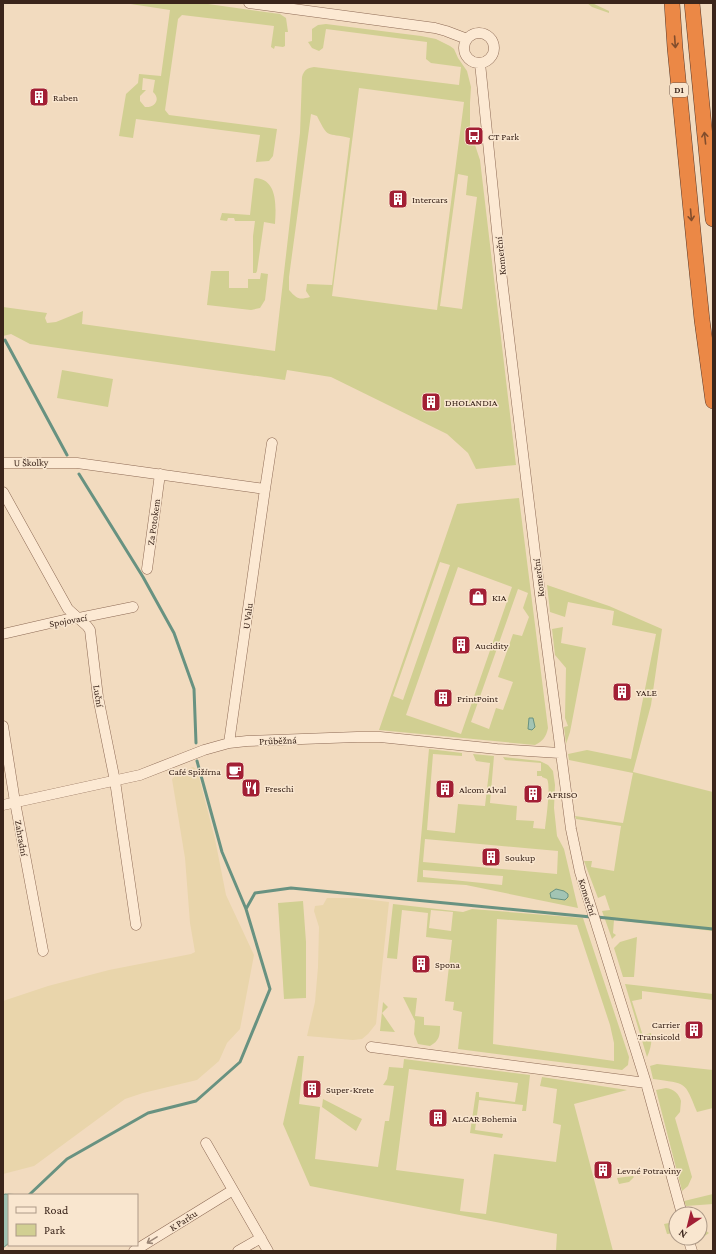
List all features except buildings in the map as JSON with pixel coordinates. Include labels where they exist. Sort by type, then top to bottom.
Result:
[{"type":"highway","name":"D1","points":[[672,3],[675,48],[702,320],[713,401]]},
{"type":"highway","name":"D1","points":[[692,3],[713,218]]},
{"type":"street","points":[[250,3],[435,28],[467,39]]},
{"type":"street","points":[[479,33],[488,36],[493,44],[493,53],[488,60],[480,63],[471,60],[465,53],[464,44],[467,39],[470,36],[479,33]]},
{"type":"street","name":"Komerční","points":[[480,63],[502,280],[540,594],[571,829],[580,872],[646,1083],[680,1206]]},
{"type":"street","name":"U Valu","points":[[229,744],[272,443]]},
{"type":"street","name":"U Školky","points":[[3,463],[77,463],[160,474]]},
{"type":"street","points":[[160,474],[265,489]]},
{"type":"street","name":"Za Potokem","points":[[147,569],[160,474]]},
{"type":"street","name":"Luční","points":[[3,492],[68,609],[90,630],[98,697],[115,781],[136,924]]},
{"type":"street","name":"Spojovací","points":[[3,634],[68,618],[79,618],[133,606]]},
{"type":"street","name":"Zahradní","points":[[3,726],[15,802],[43,951]]},
{"type":"street","name":"Průběžná","points":[[3,805],[140,775],[204,750],[247,741],[372,737],[497,749],[560,753]]},
{"type":"street","points":[[371,1047],[646,1083]]},
{"type":"street","points":[[206,1143],[268,1251]]},
{"type":"street","name":"K Parku","points":[[134,1251],[233,1190]]},
{"type":"street","points":[[238,1251],[261,1238]]},
{"type":"shaded area","points":[[529,718],[533,718],[535,727],[532,730],[528,729]]},
{"type":"shaded area","points":[[193,767],[196,769],[200,781],[215,839],[226,895],[254,955],[240,1029],[227,1043],[219,1061],[197,1080],[143,1093],[125,1099],[34,1166],[3,1174],[3,1001],[48,986],[109,970],[195,952],[190,923],[185,858],[172,779],[180,772]]},
{"type":"shaded area","points":[[556,889],[564,891],[568,894],[568,897],[565,900],[551,898],[550,893]]},
{"type":"shaded area","points":[[327,898],[356,898],[389,902],[376,1024],[362,1039],[353,1040],[307,1036],[315,1002],[318,967],[319,927],[314,911],[315,906],[323,905]]},
{"type":"shaded area","points":[[8,1194],[8,1244],[3,1248],[3,1195]]},
{"type":"green space","points":[[124,3],[201,3],[280,14],[286,18],[288,32],[285,32],[285,46],[275,46],[274,49],[271,47],[274,26],[182,15],[178,19],[165,110],[169,115],[277,129],[273,156],[269,161],[256,162],[260,135],[136,119],[133,138],[119,136],[126,94],[138,83],[139,74],[161,76],[170,10]],"holes":[[[143,78],[155,80],[153,92],[157,97],[157,100],[154,105],[145,107],[140,101],[140,96],[146,90],[142,90]]]},
{"type":"green space","points":[[587,3],[592,3],[609,11],[609,13],[592,7]]},
{"type":"green space","points":[[326,24],[436,39],[454,49],[467,71],[471,87],[470,130],[480,160],[516,465],[476,469],[468,453],[447,434],[331,377],[287,370],[285,380],[30,344],[11,334],[3,336],[3,307],[47,313],[45,318],[47,323],[56,322],[83,311],[82,324],[275,351],[300,133],[302,77],[305,71],[314,67],[459,85],[461,67],[431,63],[426,59],[427,42],[326,29],[323,48],[319,51],[312,48],[308,42],[312,41],[312,29],[318,25]],"holes":[[[359,88],[464,102],[437,310],[332,296]],[[311,114],[317,116],[324,129],[329,134],[350,138],[332,285],[307,284],[306,291],[310,297],[301,298],[296,297],[289,290],[289,277]],[[458,174],[468,176],[466,195],[477,197],[462,309],[440,306]]]},
{"type":"green space","points":[[256,178],[263,180],[272,189],[275,203],[275,224],[264,222],[257,271],[256,273],[253,273],[253,236],[255,221],[235,221],[234,218],[228,218],[227,221],[220,220],[222,213],[250,215],[254,179]]},
{"type":"green space","points":[[211,271],[229,271],[229,288],[248,288],[248,279],[260,279],[261,273],[268,274],[265,300],[260,308],[251,310],[207,305]]},
{"type":"green space","points":[[62,370],[113,379],[108,407],[57,398]]},
{"type":"green space","points":[[519,498],[548,728],[544,738],[535,745],[379,730],[457,504]],"holes":[[[440,562],[450,565],[403,700],[393,696]],[[458,567],[512,587],[461,734],[406,715]],[[518,589],[528,593],[523,608],[529,617],[522,636],[513,634],[498,677],[513,682],[503,710],[496,708],[489,729],[471,722]]]},
{"type":"green space","points":[[547,585],[609,606],[662,629],[651,705],[633,772],[713,792],[713,931],[614,920],[613,933],[616,935],[612,939],[602,911],[610,910],[605,895],[598,898],[584,861],[592,861],[591,867],[614,871],[621,826],[576,819],[575,816],[623,823],[633,773],[569,760],[568,754],[587,750],[631,759],[656,634],[612,625],[614,611],[568,602],[565,617],[550,612]]},
{"type":"green space","points":[[563,627],[561,643],[586,648],[570,732],[566,744],[564,727],[568,726],[565,718],[566,668],[555,655],[552,629]]},
{"type":"green space","points":[[429,749],[462,753],[462,756],[433,754],[427,830],[455,833],[458,804],[485,806],[490,763],[476,761],[473,754],[494,756],[490,803],[517,806],[516,820],[534,821],[533,828],[545,829],[549,788],[547,779],[542,776],[537,776],[537,771],[541,771],[541,763],[505,760],[503,757],[540,761],[548,765],[553,771],[555,785],[554,808],[557,836],[564,849],[578,908],[466,885],[417,882]],"holes":[[[425,839],[558,851],[557,874],[423,862]],[[423,870],[503,876],[502,885],[423,877]]]},
{"type":"green space","points":[[303,901],[306,942],[306,998],[284,999],[278,903]]},
{"type":"green space","points":[[393,904],[463,912],[472,909],[583,918],[629,1057],[628,1065],[622,1070],[458,1049],[462,1012],[453,1010],[454,1002],[445,1001],[452,940],[426,937],[428,913],[402,910],[397,959],[387,958]],"holes":[[[431,910],[453,912],[451,931],[429,928]],[[497,919],[577,925],[610,1025],[614,1043],[614,1061],[493,1044]]]},
{"type":"green space","points":[[637,937],[634,977],[623,977],[614,948],[620,942]]},
{"type":"green space","points":[[625,984],[713,994],[713,1000],[642,991],[642,999],[632,1001],[642,1033],[644,1035],[651,1033],[651,1045],[647,1057]]},
{"type":"green space","points":[[403,997],[417,998],[415,1016],[424,1017],[424,1025],[440,1026],[438,1038],[430,1046],[418,1044],[414,1034],[415,1021]]},
{"type":"green space","points":[[383,1002],[388,1007],[382,1013],[395,1032],[380,1031]]},
{"type":"green space","points":[[298,1056],[304,1056],[299,1104],[320,1107],[315,1159],[378,1167],[385,1121],[389,1121],[394,1086],[383,1085],[387,1079],[389,1067],[403,1068],[404,1059],[530,1075],[526,1111],[522,1111],[523,1105],[479,1100],[475,1130],[503,1134],[502,1138],[470,1133],[476,1092],[479,1092],[479,1097],[515,1102],[518,1083],[409,1069],[396,1170],[464,1179],[460,1211],[486,1214],[494,1154],[556,1162],[561,1125],[553,1123],[557,1089],[540,1086],[542,1077],[627,1090],[574,1104],[613,1251],[556,1251],[557,1234],[310,1186],[283,1124]]},
{"type":"green space","points":[[657,1064],[713,1070],[713,1108],[697,1112],[683,1085],[653,1079],[650,1066]]},
{"type":"green space","points":[[666,1088],[676,1092],[681,1101],[680,1112],[675,1118],[692,1177],[688,1186],[682,1191],[656,1090]]},
{"type":"green space","points":[[323,1099],[362,1119],[356,1131],[322,1107]]},
{"type":"green space","points":[[634,1177],[629,1182],[619,1184],[617,1178]]},
{"type":"green space","points":[[713,1194],[713,1204],[686,1206],[684,1201]]},
{"type":"green space","points":[[668,1223],[668,1234],[667,1234],[664,1224]]},
{"type":"waterway","points":[[5,340],[67,455]]},
{"type":"waterway","points":[[79,474],[143,577],[174,633],[194,689],[196,743]]},
{"type":"waterway","points":[[197,761],[222,852],[246,909]]},
{"type":"waterway","points":[[30,1194],[67,1159],[148,1113],[196,1101],[240,1062],[270,989],[246,909],[255,893],[291,888],[591,917]]},
{"type":"waterway","points":[[597,917],[713,929]]},
{"type":"place","name":"Raben","points":[[39,97]]},
{"type":"place","name":"CT Park","points":[[474,136]]},
{"type":"place","name":"Intercars","points":[[398,199]]},
{"type":"place","name":"DHOLANDIA","points":[[431,402]]},
{"type":"place","name":"KIA","points":[[478,597]]},
{"type":"place","name":"Aucidity","points":[[461,645]]},
{"type":"place","name":"YALE","points":[[622,692]]},
{"type":"place","name":"PrintPoint","points":[[443,698]]},
{"type":"place","name":"Café Spižírna","points":[[235,771]]},
{"type":"place","name":"Freschi","points":[[251,788]]},
{"type":"place","name":"Alcom Alval","points":[[445,789]]},
{"type":"place","name":"AFRISO","points":[[533,794]]},
{"type":"place","name":"Soukup","points":[[491,857]]},
{"type":"place","name":"Spona","points":[[421,964]]},
{"type":"place","name":"Carrier Transicold","points":[[694,1030]]},
{"type":"place","name":"Super-Krete","points":[[312,1089]]},
{"type":"place","name":"ALCAR Bohemia","points":[[438,1118]]},
{"type":"place","name":"Levné Potraviny","points":[[603,1170]]}]
